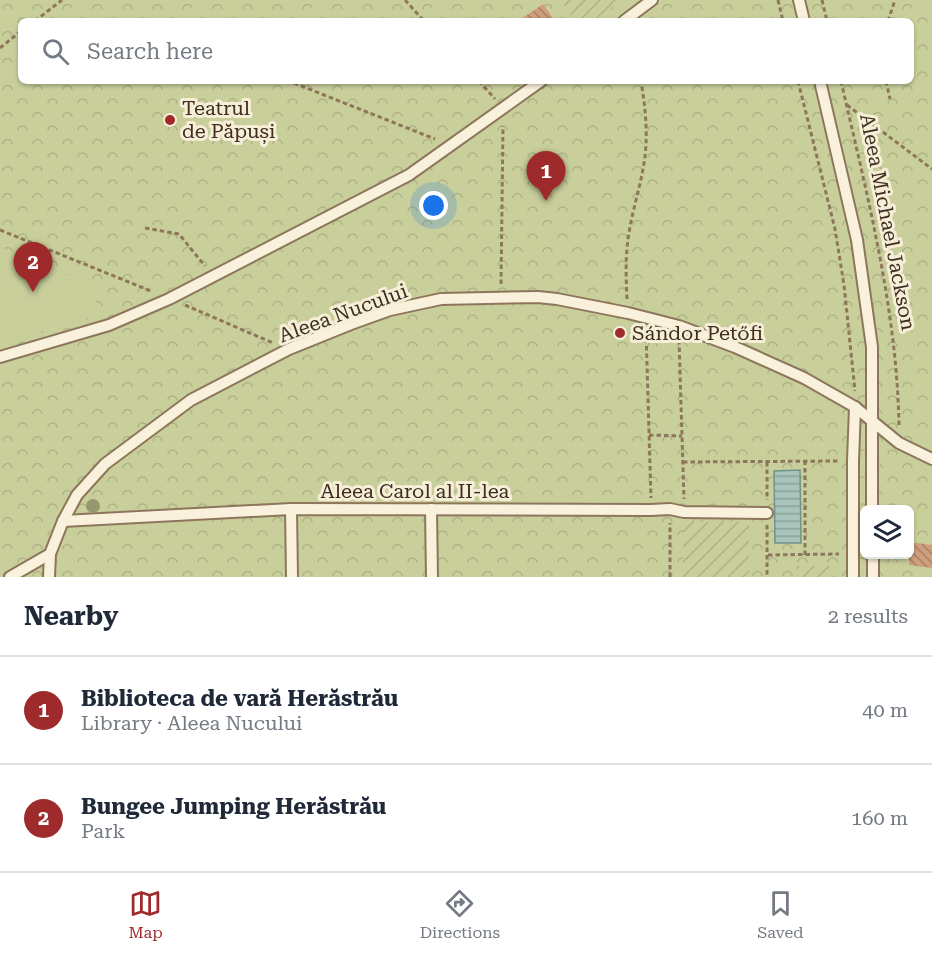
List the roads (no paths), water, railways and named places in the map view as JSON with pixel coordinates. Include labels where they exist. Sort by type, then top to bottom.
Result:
[{"type":"street","points":[[628,18],[652,0]]},
{"type":"street","points":[[799,0],[803,18]]},
{"type":"street","points":[[0,357],[109,325],[169,299],[409,175],[537,84]]},
{"type":"street","name":"Aleea Michael Jackson","points":[[821,84],[857,240],[872,347],[872,505]]},
{"type":"street","name":"Aleea Nucului","points":[[49,577],[50,555],[63,521],[77,495],[105,464],[190,400],[289,350],[351,324],[390,310],[441,299],[538,297],[557,299],[679,326],[735,347],[804,378],[855,407],[899,443],[932,459]]},
{"type":"street","points":[[853,577],[855,407]]},
{"type":"street","points":[[291,509],[292,577]]},
{"type":"street","name":"Aleea Carol al II-lea","points":[[63,521],[291,509],[670,509],[684,512],[767,513]]},
{"type":"street","points":[[431,509],[432,577]]},
{"type":"street","points":[[10,577],[50,555]]},
{"type":"street","points":[[873,559],[873,577]]},
{"type":"water","points":[[800,470],[801,543],[775,543],[774,471]]},
{"type":"place","name":"Teatrul de Păpuși","points":[[170,120]]},
{"type":"place","name":"Biblioteca de vară Herăstrău","points":[[546,201]]},
{"type":"place","name":"Bungee Jumping Herăstrău","points":[[33,292]]},
{"type":"place","name":"Sándor Petőfi","points":[[620,333]]}]
